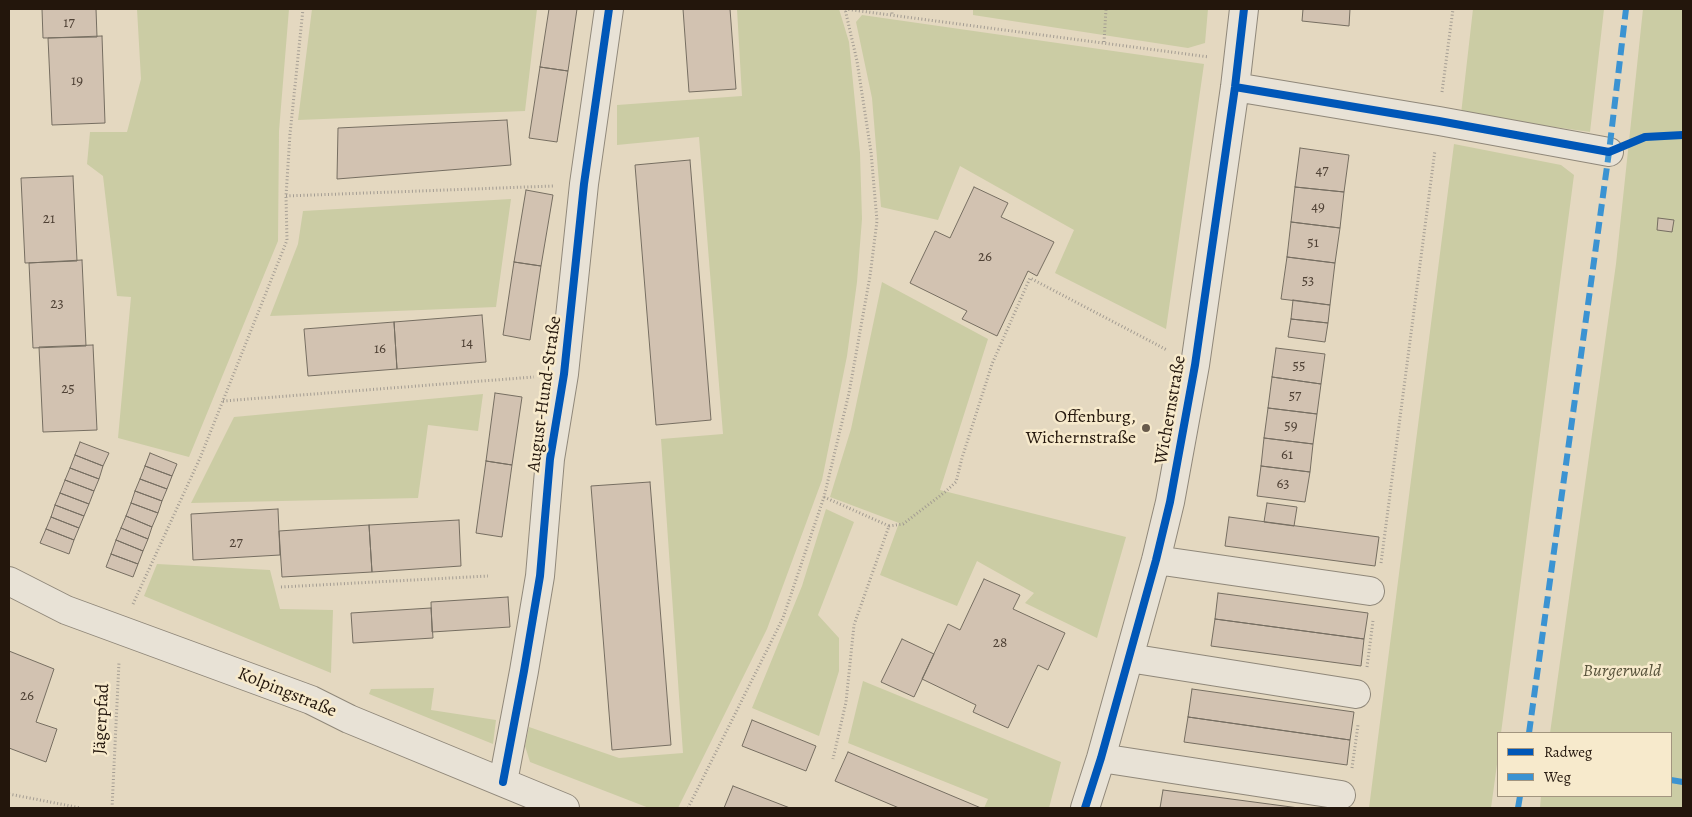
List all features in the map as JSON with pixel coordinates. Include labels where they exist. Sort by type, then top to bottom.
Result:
[{"type":"street","name":"August-Hund-Straße","points":[[503,782],[540,576],[550,459],[564,374],[584,184],[609,9]]},
{"type":"street","name":"Wichernstraße","points":[[1085,808],[1101,758],[1156,560],[1170,502],[1195,365],[1237,74],[1244,9]]},
{"type":"street","points":[[1237,74],[1439,121],[1609,152]]},
{"type":"street","points":[[1156,560],[1375,582]]},
{"type":"street","name":"Kolpingstraße","points":[[9,581],[66,610],[311,700],[349,719],[565,808]]},
{"type":"street","points":[[1128,658],[1361,685]]},
{"type":"street","points":[[1101,758],[1341,795]]},
{"type":"path","points":[[120,631],[173,520],[223,402],[286,240],[286,196],[290,134],[303,9]]},
{"type":"path","points":[[688,808],[783,618],[824,498],[849,393],[870,276],[877,221],[871,152],[857,61],[845,9],[1104,42],[1237,74]]},
{"type":"path","points":[[892,9],[892,14]]},
{"type":"path","points":[[1104,42],[1106,9]]},
{"type":"path","points":[[1375,582],[1453,9]]},
{"type":"path","points":[[286,196],[584,184]]},
{"type":"path","points":[[824,498],[889,526],[903,524],[956,482],[992,364],[1030,278],[1195,365]]},
{"type":"path","points":[[833,759],[846,702],[854,625],[889,526]]},
{"type":"path","points":[[281,587],[488,576]]},
{"type":"path","points":[[1361,685],[1373,620]]},
{"type":"path","points":[[1352,769],[1359,723]]},
{"type":"path","points":[[9,794],[81,808]]},
{"type":"green space","points":[[137,9],[289,9],[279,131],[278,241],[189,457],[118,438],[131,297],[117,296],[103,176],[87,164],[90,132],[127,132],[141,79]]},
{"type":"green space","points":[[312,9],[537,9],[525,111],[298,120]]},
{"type":"green space","points":[[737,9],[839,9],[849,42],[860,153],[862,219],[857,282],[847,356],[822,480],[767,629],[678,808],[649,808],[530,762],[525,746],[529,727],[619,758],[683,753],[661,439],[723,434],[699,137],[617,145],[617,105],[742,96]]},
{"type":"green space","points":[[973,9],[1208,9],[1205,43],[1188,48],[973,15]]},
{"type":"green space","points":[[1473,9],[1604,9],[1590,132],[1461,114]]},
{"type":"green space","name":"Burgerwald","points":[[1643,9],[1683,9],[1683,808],[1540,808],[1541,797],[1672,797],[1672,732],[1550,732],[1616,264]]},
{"type":"green space","points":[[862,15],[1204,64],[1166,329],[1055,273],[1074,230],[960,166],[938,220],[881,207],[872,98],[856,22]]},
{"type":"green space","points":[[1454,144],[1561,165],[1574,175],[1501,732],[1497,732],[1497,764],[1491,808],[1369,808]]},
{"type":"green space","points":[[511,199],[496,307],[270,316],[298,244],[303,211]]},
{"type":"green space","points":[[882,282],[988,339],[940,490],[1126,537],[1097,638],[1025,603],[1034,593],[977,561],[957,606],[880,575],[899,523],[830,497],[851,429]]},
{"type":"green space","points":[[483,394],[478,431],[428,425],[418,498],[191,503],[234,417]]},
{"type":"green space","points":[[826,509],[854,522],[818,615],[839,638],[839,671],[819,736],[752,708],[802,586]]},
{"type":"green space","points":[[157,564],[270,570],[280,609],[333,610],[331,673],[144,596]]},
{"type":"green space","points":[[863,681],[1061,762],[1049,808],[984,808],[988,799],[848,743]]},
{"type":"green space","points":[[434,688],[431,710],[496,720],[493,744],[369,694],[371,689]]},
{"type":"building","points":[[42,9],[96,9],[97,37],[43,38]]},
{"type":"building","points":[[549,9],[577,9],[568,71],[540,67]]},
{"type":"building","points":[[683,9],[730,9],[736,89],[689,92]]},
{"type":"building","points":[[1303,9],[1350,9],[1349,26],[1302,21]]},
{"type":"building","points":[[102,36],[105,123],[52,125],[48,38]]},
{"type":"building","points":[[540,67],[568,71],[557,142],[529,138]]},
{"type":"building","points":[[507,120],[511,165],[337,179],[338,128]]},
{"type":"building","points":[[1300,148],[1349,155],[1344,192],[1295,187]]},
{"type":"building","points":[[690,160],[711,420],[656,425],[635,165]]},
{"type":"building","points":[[73,176],[77,261],[25,263],[21,178]]},
{"type":"building","points":[[974,187],[1008,203],[1001,217],[1054,242],[1037,276],[1028,271],[997,336],[962,319],[967,311],[910,283],[935,231],[950,238]]},
{"type":"building","points":[[1295,187],[1344,192],[1340,228],[1291,222]]},
{"type":"building","points":[[526,190],[553,195],[541,266],[514,262]]},
{"type":"building","points":[[1658,218],[1674,220],[1672,232],[1657,230]]},
{"type":"building","points":[[1291,222],[1340,228],[1335,263],[1287,257]]},
{"type":"building","points":[[1287,257],[1335,263],[1330,305],[1281,299]]},
{"type":"building","points":[[82,260],[86,346],[33,348],[29,263]]},
{"type":"building","points":[[514,262],[541,266],[530,340],[503,335]]},
{"type":"building","points":[[1293,300],[1330,305],[1328,323],[1291,319]]},
{"type":"building","points":[[482,315],[486,362],[397,369],[394,322]]},
{"type":"building","points":[[1291,319],[1328,323],[1325,342],[1288,337]]},
{"type":"building","points":[[394,322],[397,369],[308,376],[304,329]]},
{"type":"building","points":[[93,345],[97,430],[43,432],[39,347]]},
{"type":"building","points":[[1276,348],[1325,354],[1321,384],[1272,377]]},
{"type":"building","points":[[1272,377],[1321,384],[1317,414],[1268,408]]},
{"type":"building","points":[[495,393],[522,397],[512,465],[486,461]]},
{"type":"building","points":[[1268,408],[1317,414],[1313,444],[1264,438]]},
{"type":"building","points":[[1264,438],[1313,444],[1310,472],[1261,466]]},
{"type":"building","points":[[80,442],[109,453],[103,466],[75,455]]},
{"type":"building","points":[[150,453],[177,464],[172,476],[145,466]]},
{"type":"building","points":[[75,455],[103,466],[99,479],[70,468]]},
{"type":"building","points":[[486,461],[512,465],[502,537],[476,533]]},
{"type":"building","points":[[145,466],[172,476],[167,489],[140,479]]},
{"type":"building","points":[[1261,466],[1310,472],[1305,502],[1257,496]]},
{"type":"building","points":[[70,468],[99,479],[94,491],[65,480]]},
{"type":"building","points":[[140,479],[167,489],[162,501],[135,491]]},
{"type":"building","points":[[65,480],[94,491],[89,504],[60,493]]},
{"type":"building","points":[[650,482],[671,745],[612,750],[591,486]]},
{"type":"building","points":[[135,491],[162,501],[158,513],[131,503]]},
{"type":"building","points":[[60,493],[89,504],[84,516],[55,505]]},
{"type":"building","points":[[131,503],[158,513],[152,527],[126,516]]},
{"type":"building","points":[[1267,503],[1297,507],[1294,526],[1264,522]]},
{"type":"building","points":[[55,505],[84,516],[79,528],[51,517]]},
{"type":"building","points":[[278,509],[280,555],[193,560],[191,514]]},
{"type":"building","points":[[126,516],[152,527],[148,539],[121,528]]},
{"type":"building","points":[[51,517],[79,528],[74,540],[46,529]]},
{"type":"building","points":[[1229,517],[1379,537],[1375,566],[1225,546]]},
{"type":"building","points":[[459,520],[461,566],[372,572],[369,525]]},
{"type":"building","points":[[369,525],[372,572],[282,577],[279,531]]},
{"type":"building","points":[[121,528],[148,539],[143,551],[116,540]]},
{"type":"building","points":[[46,529],[74,540],[69,554],[40,543]]},
{"type":"building","points":[[116,540],[143,551],[138,564],[111,554]]},
{"type":"building","points":[[111,554],[138,564],[133,577],[106,567]]},
{"type":"building","points":[[984,579],[1020,595],[1013,609],[1065,633],[1048,670],[1038,665],[1008,728],[973,712],[976,705],[922,679],[948,624],[960,630]]},
{"type":"building","points":[[1218,593],[1368,613],[1364,639],[1215,619]]},
{"type":"building","points":[[508,597],[510,627],[432,632],[431,602]]},
{"type":"building","points":[[431,608],[433,638],[353,643],[351,613]]},
{"type":"building","points":[[1215,619],[1364,639],[1361,666],[1211,646]]},
{"type":"building","points":[[902,639],[934,654],[914,697],[881,682]]},
{"type":"building","points":[[9,651],[54,669],[36,722],[57,729],[46,762],[9,748]]},
{"type":"building","points":[[1192,689],[1354,712],[1350,740],[1188,717]]},
{"type":"building","points":[[1188,717],[1350,740],[1347,765],[1184,742]]},
{"type":"building","points":[[752,720],[816,746],[806,771],[742,746]]},
{"type":"building","points":[[848,752],[981,808],[899,808],[835,781]]},
{"type":"building","points":[[733,786],[790,808],[724,808]]},
{"type":"building","points":[[1163,790],[1299,808],[1160,808]]},
{"type":"marked path","points":[[1529,732],[1609,152],[1626,9]]},
{"type":"marked path","points":[[1672,780],[1683,782]]},
{"type":"marked path","points":[[1518,808],[1520,797]]},
{"type":"cycle path","points":[[503,782],[540,576],[550,459],[564,374],[584,184],[609,9]]},
{"type":"cycle path","points":[[1085,808],[1101,758],[1156,560],[1170,502],[1195,365],[1235,87],[1244,9]]},
{"type":"cycle path","points":[[1235,87],[1609,152],[1645,137],[1683,135]]},
{"type":"place","name":"Offenburg, Wichernstraße","points":[[1146,428]]}]
